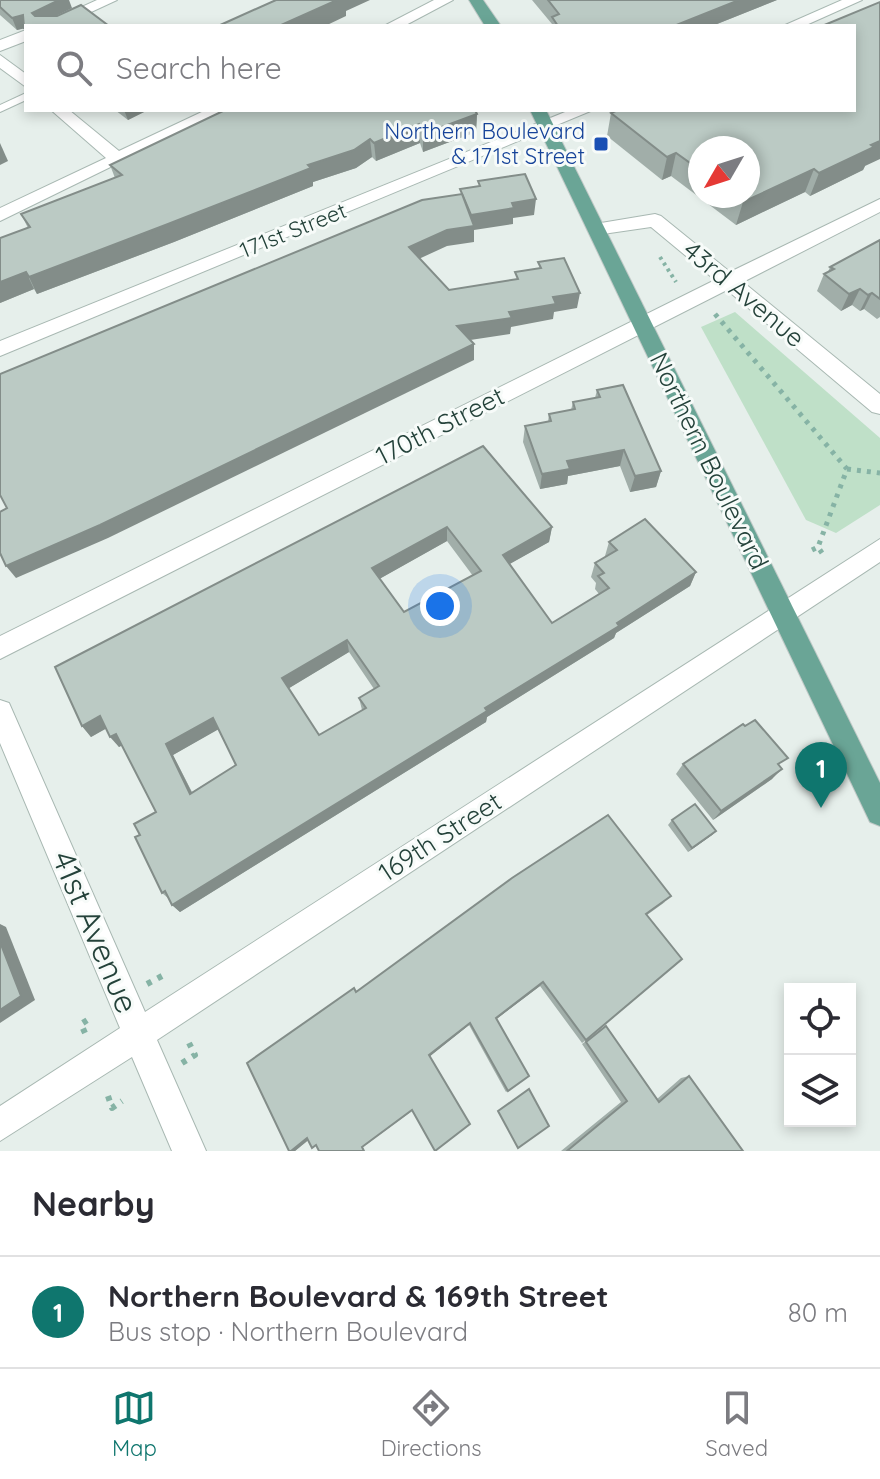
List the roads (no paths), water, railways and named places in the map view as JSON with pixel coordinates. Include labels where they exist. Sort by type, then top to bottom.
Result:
[{"type":"main road","points":[[476,0],[492,24]]},
{"type":"main road","name":"Northern Boulevard","points":[[542,118],[880,812]]},
{"type":"street","points":[[53,24],[110,0]]},
{"type":"street","points":[[396,24],[446,0]]},
{"type":"street","points":[[796,24],[855,0]]},
{"type":"street","points":[[0,46],[24,36]]},
{"type":"street","points":[[0,60],[24,80]]},
{"type":"street","points":[[61,112],[118,159]]},
{"type":"street","points":[[0,215],[215,112]]},
{"type":"street","name":"171st Street","points":[[0,349],[542,118],[574,112]]},
{"type":"street","name":"170th Street","points":[[0,648],[880,205]]},
{"type":"street","name":"43rd Avenue","points":[[596,229],[655,220],[880,406]]},
{"type":"street","name":"169th Street","points":[[0,1125],[880,549]]},
{"type":"street","name":"41st Avenue","points":[[0,712],[189,1151]]},
{"type":"lane","points":[[0,109],[24,97]]},
{"type":"place","name":"Northern Boulevard & 171st Street","points":[[601,144]]},
{"type":"place","name":"Northern Boulevard & 169th Street","points":[[821,808]]}]
